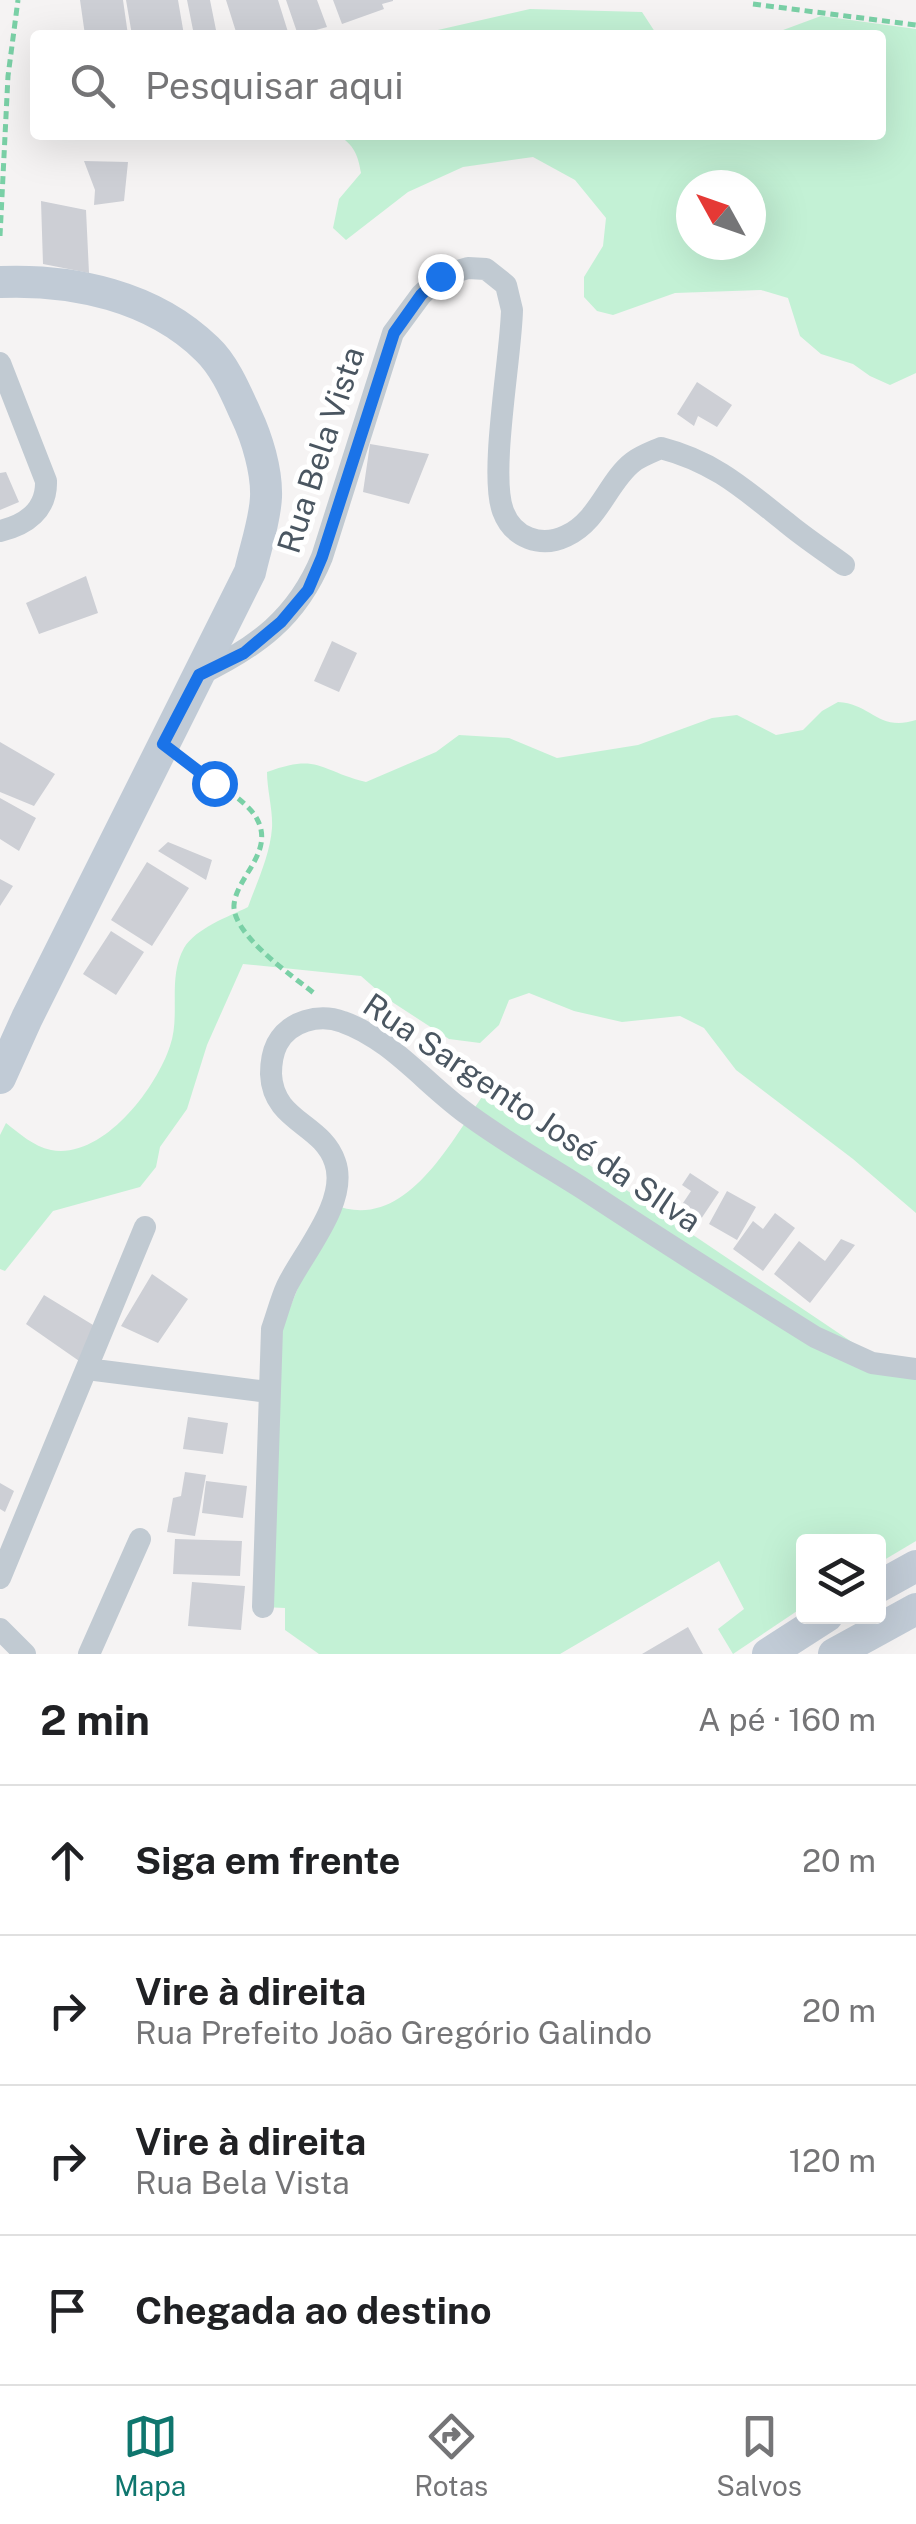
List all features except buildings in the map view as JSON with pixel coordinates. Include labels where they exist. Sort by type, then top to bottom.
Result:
[{"type":"main road","points":[[0,282],[82,288],[129,299],[168,319],[209,350],[233,385],[255,435],[266,496],[250,572],[0,1078]]},
{"type":"main road","points":[[886,1583],[916,1566]]},
{"type":"main road","points":[[834,1654],[916,1609]]},
{"type":"main road","points":[[768,1654],[815,1624]]},
{"type":"street","name":"Rua Bela Vista","points":[[199,675],[244,653],[281,622],[308,590],[394,333],[440,276],[468,268],[486,269],[506,285],[512,310],[500,478],[502,510],[522,534],[530,540],[550,542],[569,535],[588,520],[632,462],[661,448],[693,456],[737,482],[789,526],[844,564]]},
{"type":"street","points":[[0,363],[47,492],[43,504],[28,520],[0,531]]},
{"type":"street","name":"Rua Sargento José da SIlva","points":[[263,1607],[272,1329],[286,1288],[332,1204],[338,1179],[335,1161],[326,1147],[282,1108],[272,1090],[271,1067],[277,1044],[291,1028],[305,1020],[338,1020],[357,1027],[469,1116],[815,1337],[872,1363],[916,1369]]},
{"type":"street","points":[[0,1578],[145,1227]]},
{"type":"street","points":[[87,1370],[268,1392]]},
{"type":"street","points":[[89,1654],[140,1539]]},
{"type":"street","points":[[0,1629],[25,1654]]},
{"type":"path","points":[[0,236],[8,76],[18,0]]},
{"type":"path","points":[[754,4],[916,25]]},
{"type":"path","points":[[163,744],[242,802],[257,818],[262,838],[257,857],[234,903],[247,934],[279,966],[357,1027]]},
{"type":"green space","points":[[530,9],[642,12],[654,30],[438,30]]},
{"type":"green space","points":[[821,16],[916,29],[916,373],[890,385],[853,364],[821,354],[800,336],[788,298],[761,290],[675,293],[613,315],[597,311],[584,297],[584,277],[603,246],[606,218],[575,180],[533,157],[463,167],[408,192],[346,240],[333,228],[339,199],[361,173],[354,151],[345,140],[886,140],[886,30],[783,30]]},
{"type":"green space","points":[[838,702],[893,723],[916,720],[916,1213],[853,1159],[736,1070],[704,1028],[680,1016],[622,1022],[574,1011],[529,993],[509,1000],[499,1025],[480,1043],[449,1039],[386,998],[361,976],[243,964],[207,1045],[187,1109],[160,1147],[156,1167],[140,1187],[53,1211],[5,1271],[0,1269],[0,1135],[6,1123],[38,1146],[70,1150],[107,1133],[140,1100],[170,1046],[176,972],[184,948],[204,929],[248,907],[271,838],[267,772],[309,764],[366,782],[436,752],[459,735],[509,738],[557,758],[638,745],[712,718],[737,715],[776,735],[803,730]]},
{"type":"green space","points":[[484,1094],[886,1365],[916,1369],[916,1541],[886,1559],[886,1534],[796,1534],[796,1612],[733,1654],[718,1629],[744,1609],[719,1561],[560,1654],[319,1654],[285,1630],[285,1608],[263,1607],[270,1357],[332,1204],[358,1210],[381,1207],[403,1196],[440,1159]]},
{"type":"route","points":[[214,783],[163,744],[199,675],[244,653],[281,622],[308,590],[394,333],[440,276]]}]
